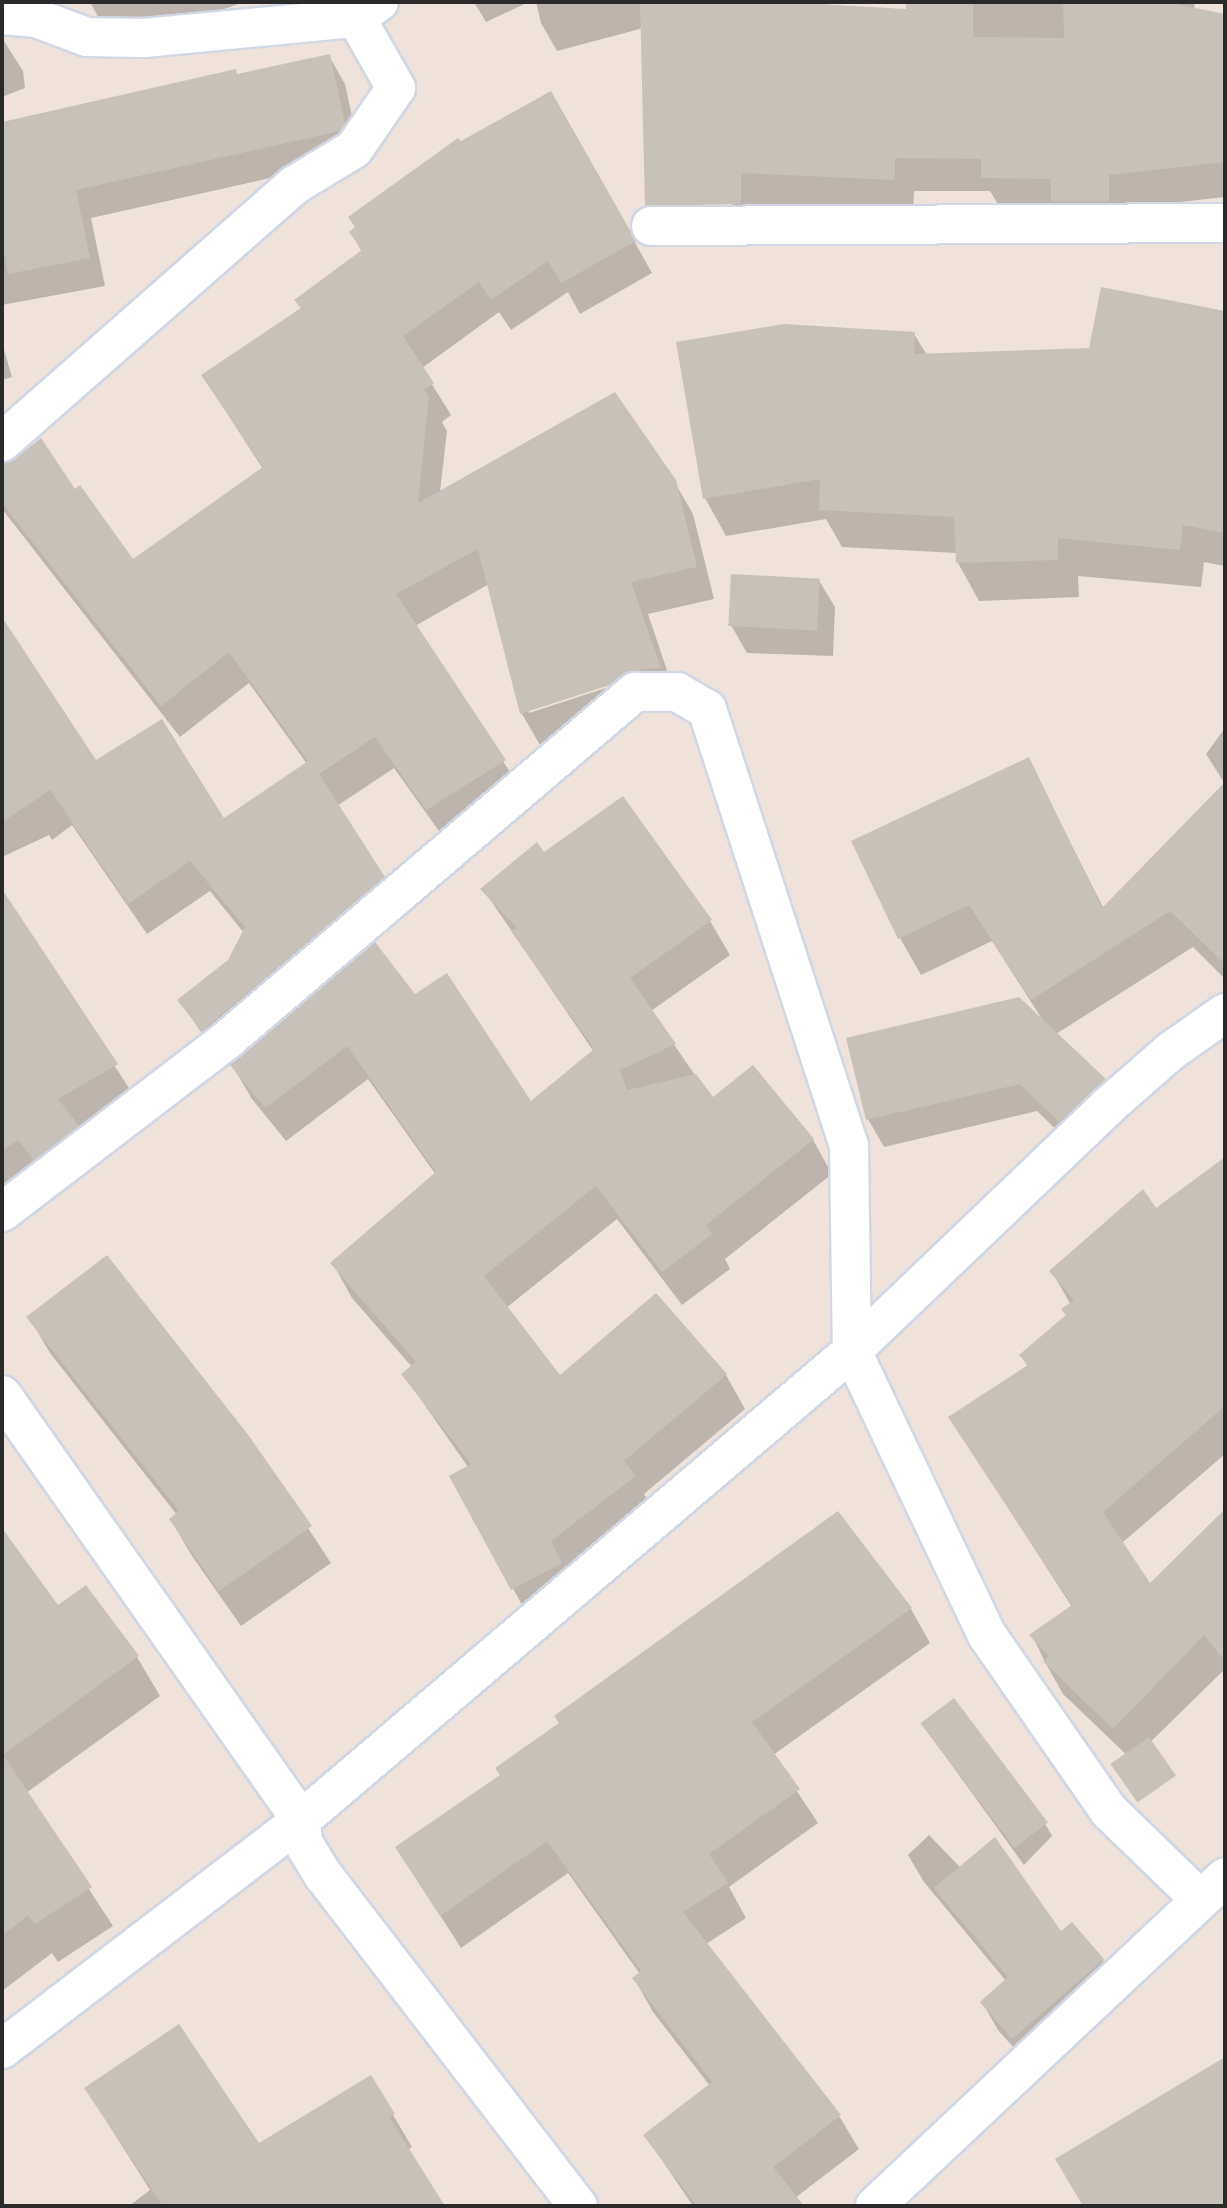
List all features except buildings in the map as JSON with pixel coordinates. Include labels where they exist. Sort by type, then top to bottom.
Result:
[{"type":"street","points":[[2,15],[36,18],[87,37],[144,38],[368,10],[396,88],[354,149],[293,186],[2,442]]},
{"type":"street","points":[[651,226],[1225,223]]},
{"type":"street","points":[[2,1212],[228,1039],[635,692],[677,692],[707,709],[849,1145],[852,1351],[987,1635],[1108,1810],[1213,1888],[876,2206]]},
{"type":"street","points":[[2,2049],[301,1821],[852,1351],[1107,1107],[1225,1013]]},
{"type":"street","points":[[2,1395],[301,1821],[303,1842],[323,1875],[578,2206]]}]
